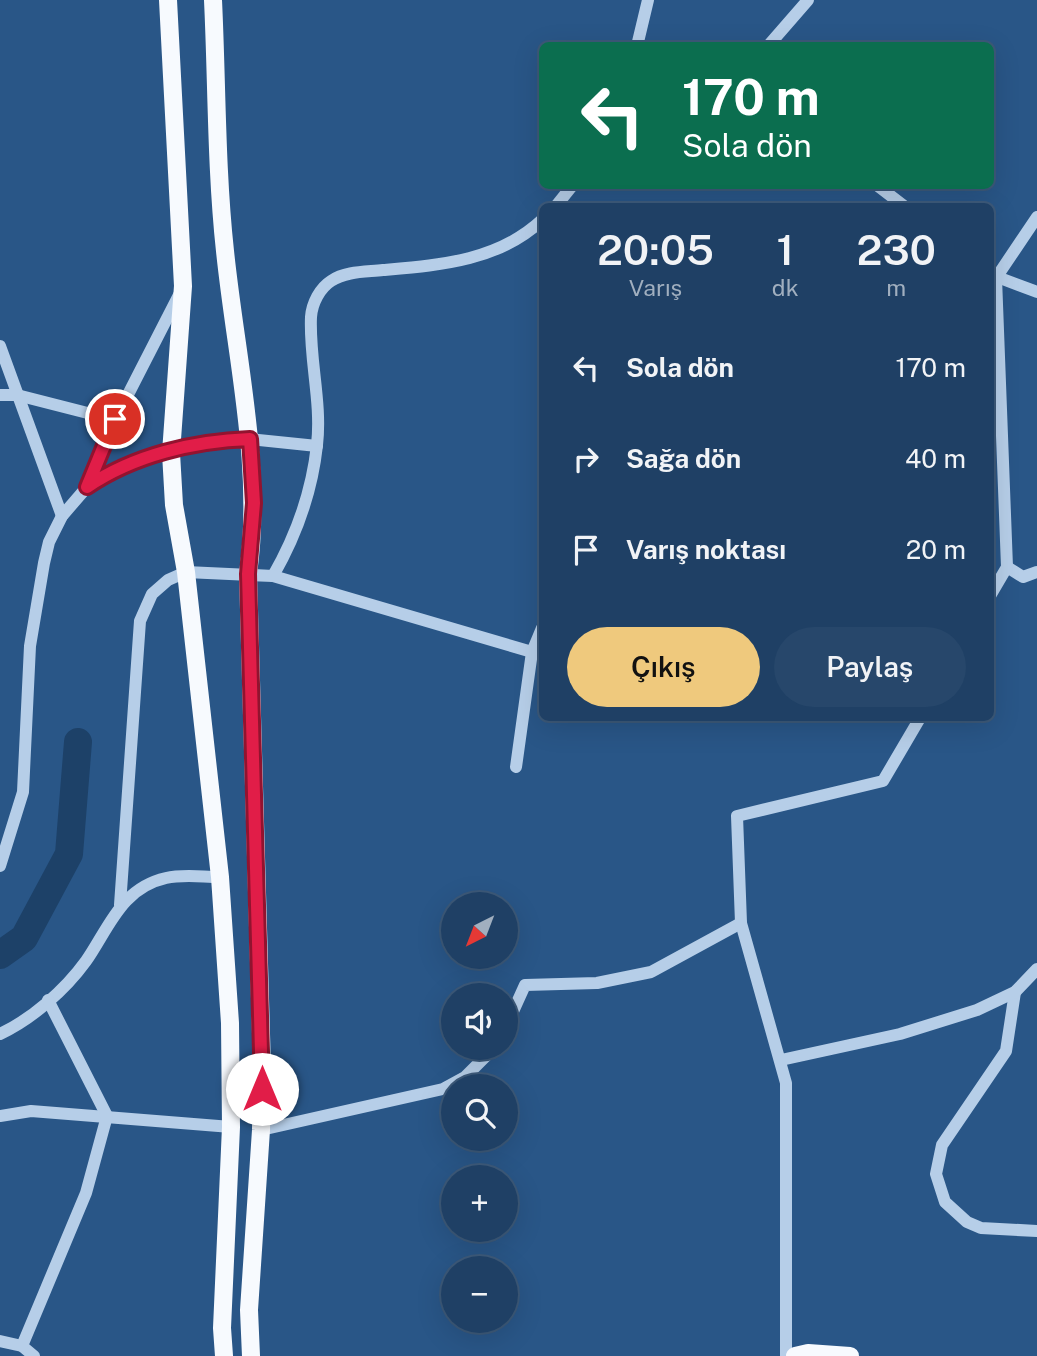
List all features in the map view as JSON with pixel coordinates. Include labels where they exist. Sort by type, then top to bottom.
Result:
[{"type":"main road","points":[[169,0],[183,286],[171,453],[174,505],[186,572],[227,960],[231,1127],[222,1328],[224,1356]]},
{"type":"main road","points":[[213,0],[225,249],[250,439],[254,503],[248,574],[262,1007],[261,1130],[248,1310],[251,1356]]},
{"type":"main road","points":[[795,1356],[808,1353],[846,1356]]},
{"type":"street","points":[[638,42],[648,0]]},
{"type":"street","points":[[771,42],[808,0]]},
{"type":"street","points":[[558,203],[570,189]]},
{"type":"street","points":[[881,189],[900,203]]},
{"type":"street","points":[[994,275],[1037,217]]},
{"type":"street","points":[[273,576],[292,542],[317,446],[318,411],[311,316],[322,290],[345,274],[449,264],[478,257],[509,244],[539,222]]},
{"type":"street","points":[[994,276],[1037,292]]},
{"type":"street","points":[[87,487],[115,419],[183,286]]},
{"type":"street","points":[[994,297],[1007,567],[994,589]]},
{"type":"street","points":[[0,346],[62,516]]},
{"type":"street","points":[[0,395],[17,395],[115,419]]},
{"type":"street","points":[[0,866],[23,792],[30,646],[49,542],[62,516],[87,487],[113,469],[208,440],[250,439],[317,446]]},
{"type":"street","points":[[1007,567],[1023,578],[1037,572]]},
{"type":"street","points":[[120,905],[141,621],[152,593],[168,580],[186,572],[273,576],[532,652]]},
{"type":"street","points":[[516,766],[532,652],[539,635]]},
{"type":"street","points":[[786,1356],[786,1083],[741,923],[737,816],[883,781],[918,721]]},
{"type":"street","points":[[0,1034],[39,1010],[85,962],[120,905],[163,878],[220,877]]},
{"type":"street","points":[[518,1000],[525,985],[597,983],[651,972],[741,923]]},
{"type":"street","points":[[781,1060],[900,1034],[977,1010],[1015,992],[1037,969]]},
{"type":"street","points":[[1015,992],[1006,1051],[942,1145],[936,1174],[945,1202],[967,1222],[982,1228],[1037,1231]]},
{"type":"street","points":[[23,1346],[86,1193],[107,1116],[48,1000]]},
{"type":"street","points":[[261,1130],[443,1089],[465,1077],[482,1060]]},
{"type":"street","points":[[0,1116],[31,1111],[231,1127]]},
{"type":"street","points":[[0,1341],[23,1346],[34,1356]]},
{"type":"waterway","points":[[0,955],[24,938],[69,854],[78,742]]},
{"type":"route","points":[[115,419],[87,487],[113,469],[208,440],[250,439],[254,503],[248,574],[262,1007],[262,1089]]}]
